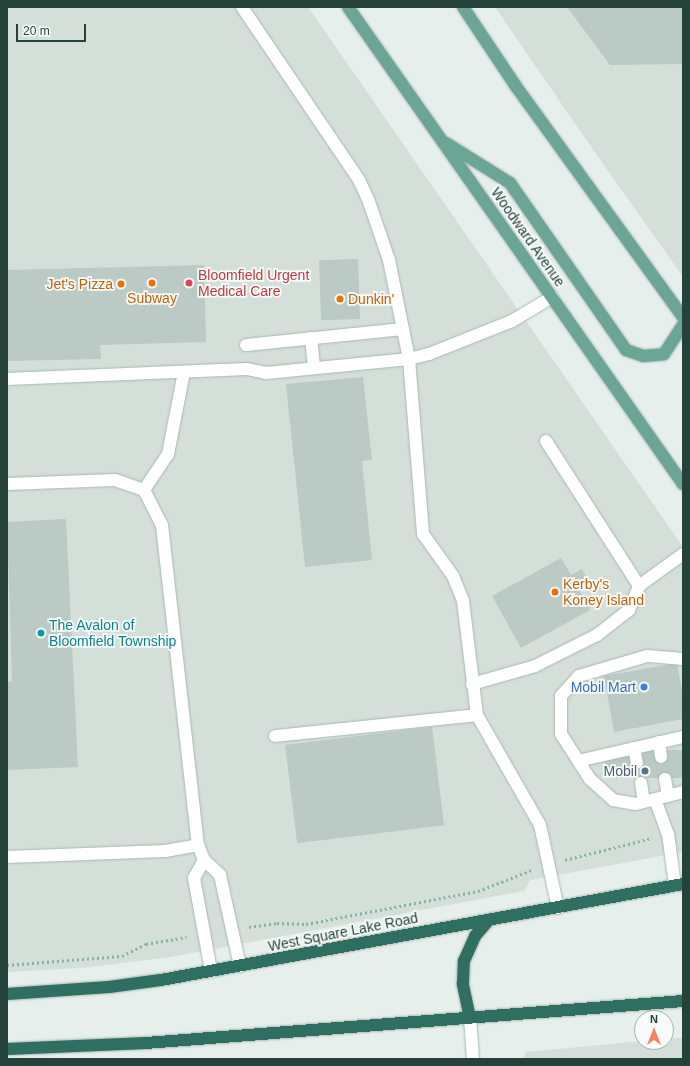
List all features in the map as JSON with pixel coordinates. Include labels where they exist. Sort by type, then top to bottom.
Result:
[{"type":"highway","name":"West Square Lake Road","points":[[7,994],[109,986],[211,971],[679,885]]},
{"type":"highway","points":[[470,1018],[463,984],[464,961],[475,936],[488,920]]},
{"type":"highway","points":[[7,1049],[146,1043],[682,1002]]},
{"type":"main road","name":"Woodward Avenue","points":[[348,7],[683,484]]},
{"type":"main road","points":[[463,7],[515,85],[683,317]]},
{"type":"main road","points":[[442,140],[510,183],[626,350],[643,356],[664,354],[683,325]]},
{"type":"street","points":[[242,7],[359,180],[389,260],[409,360],[423,534],[453,576],[463,601],[477,715],[540,825],[558,908]]},
{"type":"street","points":[[7,379],[247,369],[266,373],[409,360],[429,354],[512,321],[552,298]]},
{"type":"street","points":[[246,345],[403,329]]},
{"type":"street","points":[[311,338],[314,368]]},
{"type":"street","points":[[144,490],[168,454],[184,372]]},
{"type":"street","points":[[546,441],[639,586]]},
{"type":"street","points":[[7,484],[115,480],[144,490],[162,524],[198,845],[204,860],[220,875],[240,966]]},
{"type":"street","points":[[472,684],[535,666],[597,635],[629,610],[639,586],[683,554]]},
{"type":"street","points":[[683,658],[647,656],[579,676],[561,696],[561,734],[590,779],[613,800],[636,804],[683,792]]},
{"type":"street","points":[[275,736],[477,715]]},
{"type":"street","points":[[578,761],[683,737],[683,741]]},
{"type":"street","points":[[659,742],[662,758]]},
{"type":"street","points":[[634,748],[637,763]]},
{"type":"street","points":[[665,779],[668,796]]},
{"type":"street","points":[[641,783],[668,834],[679,885]]},
{"type":"street","points":[[7,857],[164,851],[198,845]]},
{"type":"street","points":[[204,860],[194,878],[211,971]]},
{"type":"street","points":[[470,1018],[473,1059]]},
{"type":"path","points":[[232,930],[277,923],[306,924],[478,890],[548,864],[668,834]]},
{"type":"path","points":[[7,965],[122,956],[146,944],[205,935]]},
{"type":"shaded area","points":[[7,7],[308,7],[683,547],[683,852],[530,880],[524,891],[171,957],[81,968],[7,972]]},
{"type":"shaded area","points":[[495,7],[683,7],[683,277],[578,128]]},
{"type":"shaded area","points":[[674,1038],[683,1038],[683,1059],[523,1059],[526,1052],[634,1042],[634,1050],[674,1050]]},
{"type":"building","points":[[567,7],[683,7],[683,64],[610,65]]},
{"type":"building","points":[[358,259],[360,319],[321,320],[319,260]]},
{"type":"building","points":[[204,265],[206,342],[100,345],[101,359],[7,361],[7,270]]},
{"type":"building","points":[[363,377],[372,460],[362,461],[372,560],[305,567],[286,384]]},
{"type":"building","name":"The Avalon of Bloomfield Township","points":[[66,519],[78,767],[7,770],[7,682],[12,681],[7,522]]},
{"type":"building","points":[[561,558],[571,575],[582,569],[591,585],[580,591],[590,610],[521,648],[492,596]]},
{"type":"building","name":"Mobil Mart","points":[[677,663],[683,697],[683,719],[614,732],[604,676]]},
{"type":"building","points":[[432,727],[444,825],[297,843],[285,745]]},
{"type":"building","name":"Mobil","points":[[605,750],[683,750],[683,778],[605,778]]},
{"type":"place","name":"Subway","points":[[152,283]]},
{"type":"place","name":"Bloomfield Urgent Medical Care","points":[[189,283]]},
{"type":"place","name":"Jet's Pizza","points":[[121,284]]},
{"type":"place","name":"Dunkin'","points":[[340,299]]},
{"type":"place","name":"Kerby's Koney Island","points":[[555,592]]},
{"type":"place","name":"The Avalon of Bloomfield Township","points":[[41,633]]},
{"type":"place","name":"Mobil Mart","points":[[644,687]]},
{"type":"place","name":"Mobil","points":[[645,771]]}]
